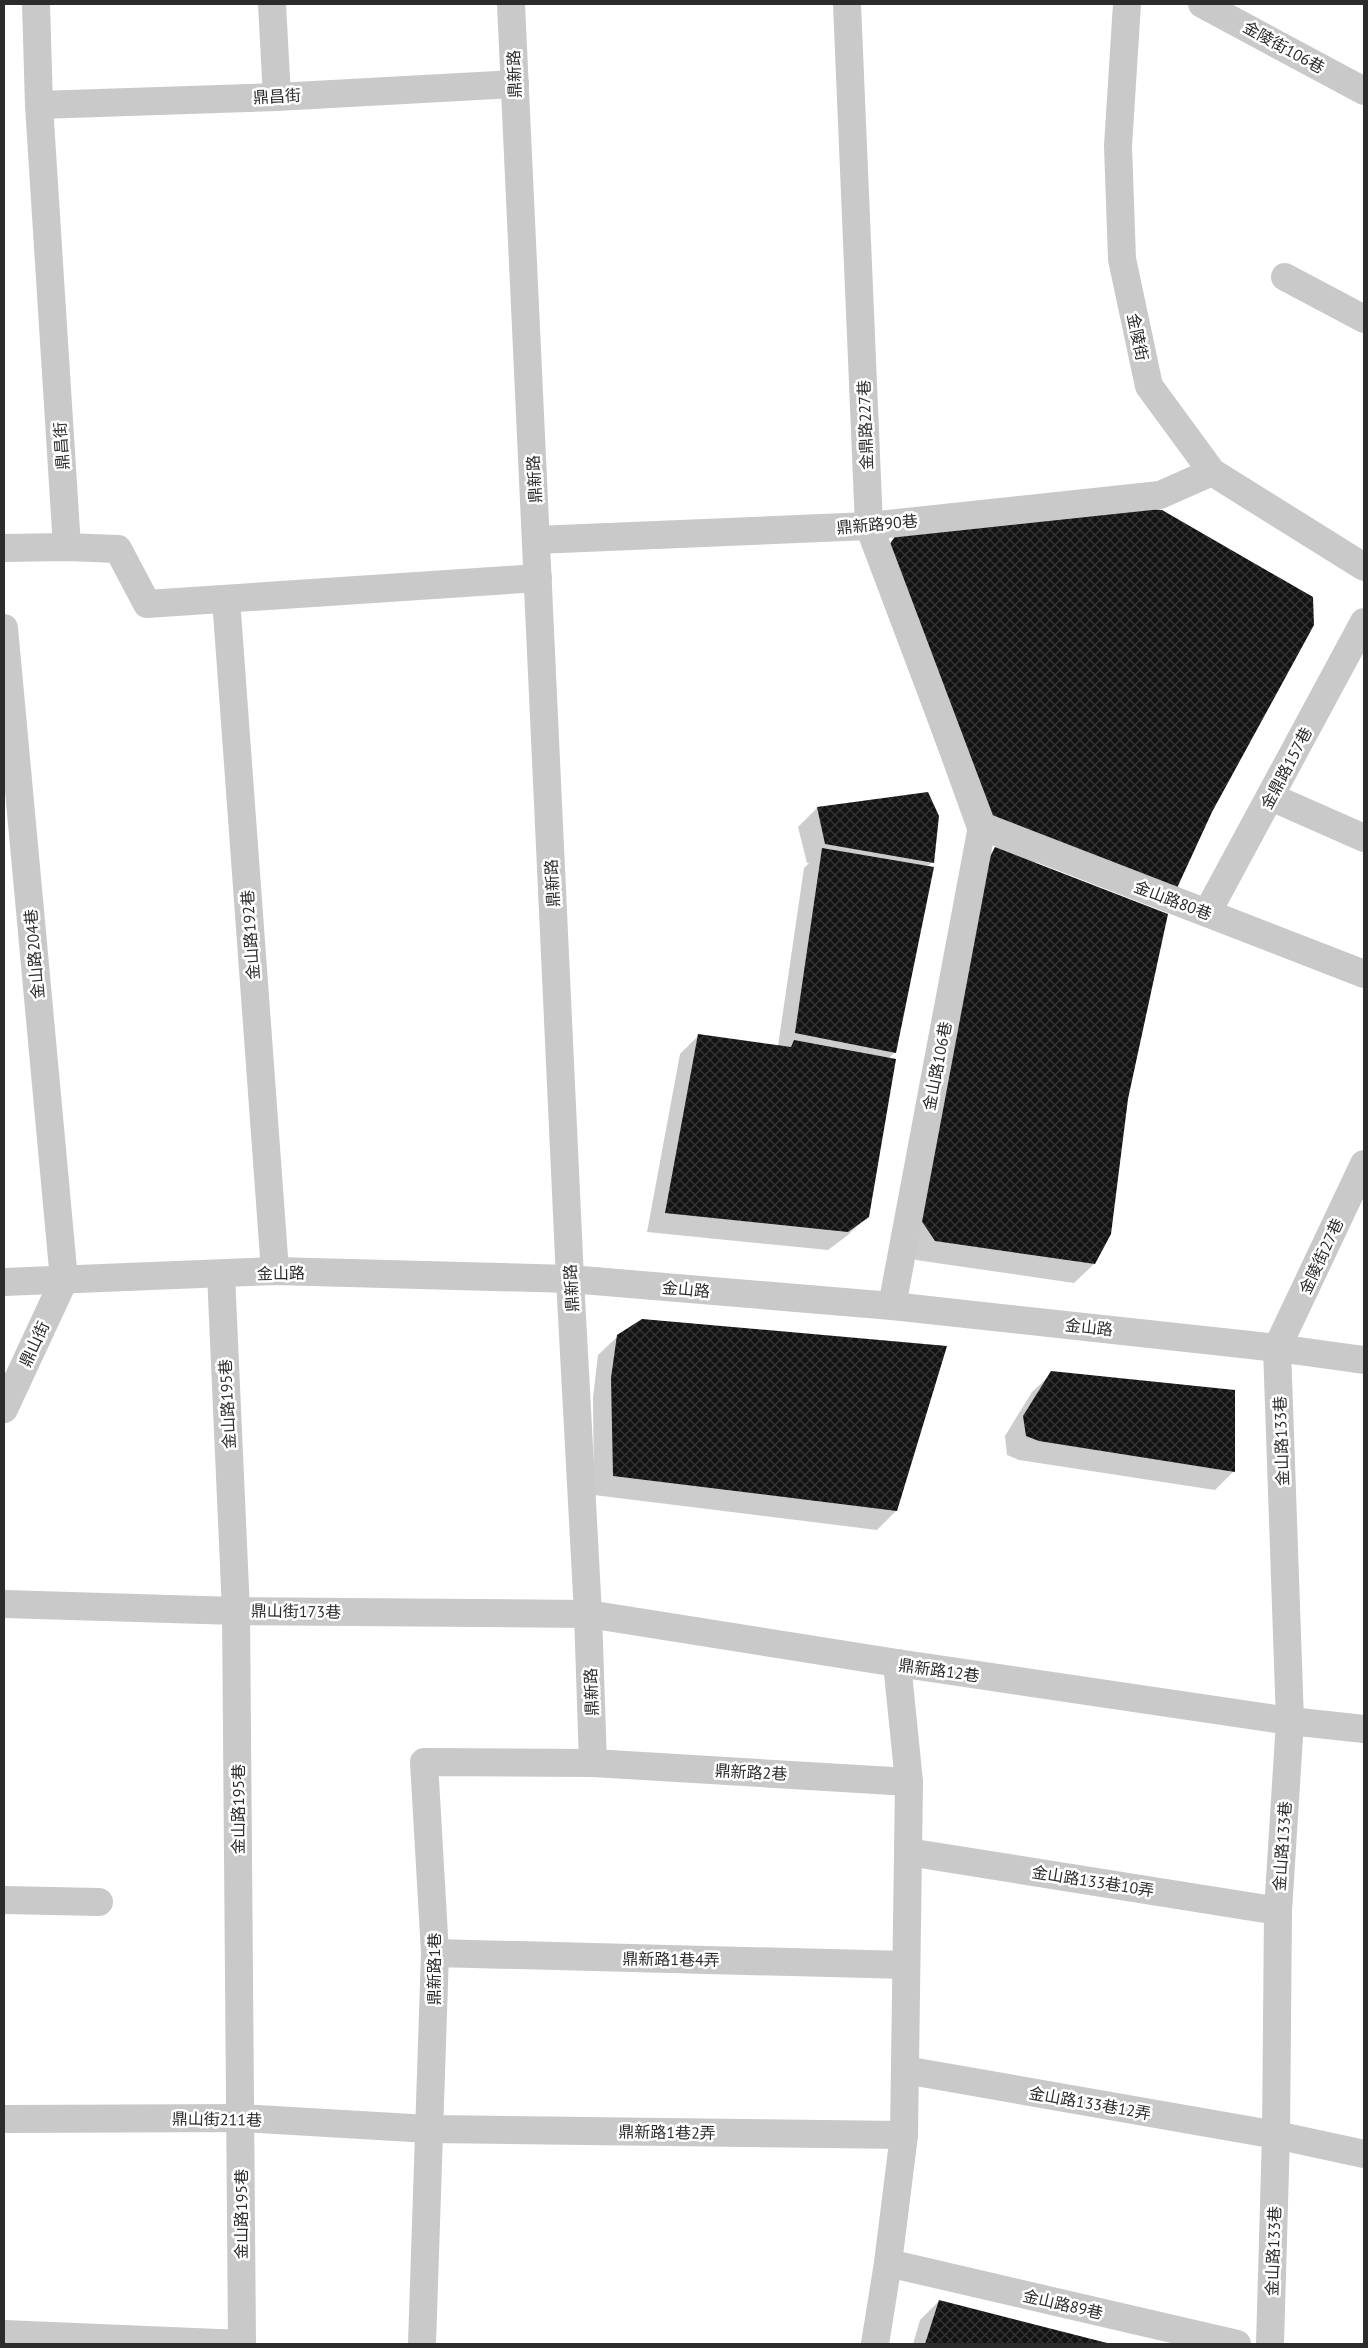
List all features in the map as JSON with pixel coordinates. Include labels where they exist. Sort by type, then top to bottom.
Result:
[{"type":"street","name":"鼎昌街","points":[[36,4],[39,105],[67,547]]},
{"type":"street","points":[[272,4],[277,97]]},
{"type":"street","name":"鼎新路","points":[[511,4],[570,1279],[588,1614],[593,1763]]},
{"type":"street","name":"金鼎路227巷","points":[[848,4],[869,526],[982,826]]},
{"type":"street","name":"金陵街","points":[[1127,4],[1118,146],[1122,259],[1149,386],[1212,472],[1364,567]]},
{"type":"street","name":"金陵街106巷","points":[[1202,4],[1364,91]]},
{"type":"street","name":"鼎昌街","points":[[39,105],[277,97],[515,84]]},
{"type":"street","points":[[1285,277],[1364,318]]},
{"type":"street","name":"鼎新路90巷","points":[[536,540],[869,526],[1160,494],[1212,472]]},
{"type":"street","points":[[4,548],[67,547],[118,549],[147,604],[538,578]]},
{"type":"street","name":"金山路192巷","points":[[226,599],[275,1271]]},
{"type":"street","name":"金鼎路157巷","points":[[1207,914],[1364,622]]},
{"type":"street","name":"金山路204巷","points":[[4,628],[64,1280]]},
{"type":"street","points":[[1271,797],[1364,838]]},
{"type":"street","name":"金山路80巷","points":[[982,826],[1364,974]]},
{"type":"street","name":"金山路106巷","points":[[892,1306],[982,826]]},
{"type":"street","name":"金陵街27巷","points":[[1277,1348],[1364,1164]]},
{"type":"street","name":"金山路","points":[[4,1282],[275,1271],[570,1279],[892,1306],[1277,1348],[1364,1360]]},
{"type":"street","name":"金山路195巷","points":[[222,1274],[236,1611],[242,2344]]},
{"type":"street","name":"鼎山街","points":[[4,1409],[64,1280]]},
{"type":"street","name":"金山路133巷","points":[[1270,2344],[1276,2135],[1278,1910],[1290,1721],[1277,1348]]},
{"type":"street","name":"鼎山街173巷","points":[[4,1604],[236,1611],[588,1614]]},
{"type":"street","name":"鼎新路12巷","points":[[588,1614],[898,1664],[1290,1721],[1364,1729]]},
{"type":"street","points":[[875,2344],[888,2263],[904,2135],[909,1782],[898,1664]]},
{"type":"street","name":"鼎新路1巷","points":[[422,2344],[435,1952],[424,1762],[593,1763]]},
{"type":"street","name":"鼎新路2巷","points":[[593,1763],[909,1782]]},
{"type":"street","name":"金山路133巷10弄","points":[[908,1852],[1278,1910]]},
{"type":"street","points":[[4,1900],[99,1902]]},
{"type":"street","name":"鼎新路1巷4弄","points":[[435,1952],[906,1965]]},
{"type":"street","name":"金山路133巷12弄","points":[[905,2070],[1276,2135],[1364,2154]]},
{"type":"street","name":"鼎山街211巷","points":[[4,2119],[240,2118],[430,2129]]},
{"type":"street","name":"鼎新路1巷2弄","points":[[430,2129],[904,2135]]},
{"type":"street","name":"金山路89巷","points":[[888,2263],[1237,2344]]},
{"type":"street","points":[[4,2334],[242,2344]]},
{"type":"building","points":[[1125,507],[1162,510],[1313,597],[1314,625],[1212,812],[1177,888],[1003,824],[986,811],[888,547],[898,532]]},
{"type":"building","points":[[928,792],[939,816],[934,863],[825,844],[817,807]]},
{"type":"building","points":[[995,847],[1168,914],[1128,1099],[1111,1234],[1095,1264],[935,1241],[917,1214],[982,873]]},
{"type":"building","points":[[822,848],[934,867],[896,1053],[795,1033]]},
{"type":"building","points":[[698,1034],[791,1047],[794,1040],[896,1059],[869,1217],[848,1232],[665,1213]]},
{"type":"building","points":[[642,1319],[947,1346],[897,1511],[613,1476],[611,1378],[617,1335]]},
{"type":"building","points":[[1051,1371],[1235,1390],[1235,1472],[1039,1441],[1026,1436],[1023,1416]]},
{"type":"building","points":[[939,2300],[1111,2344],[925,2344]]}]
